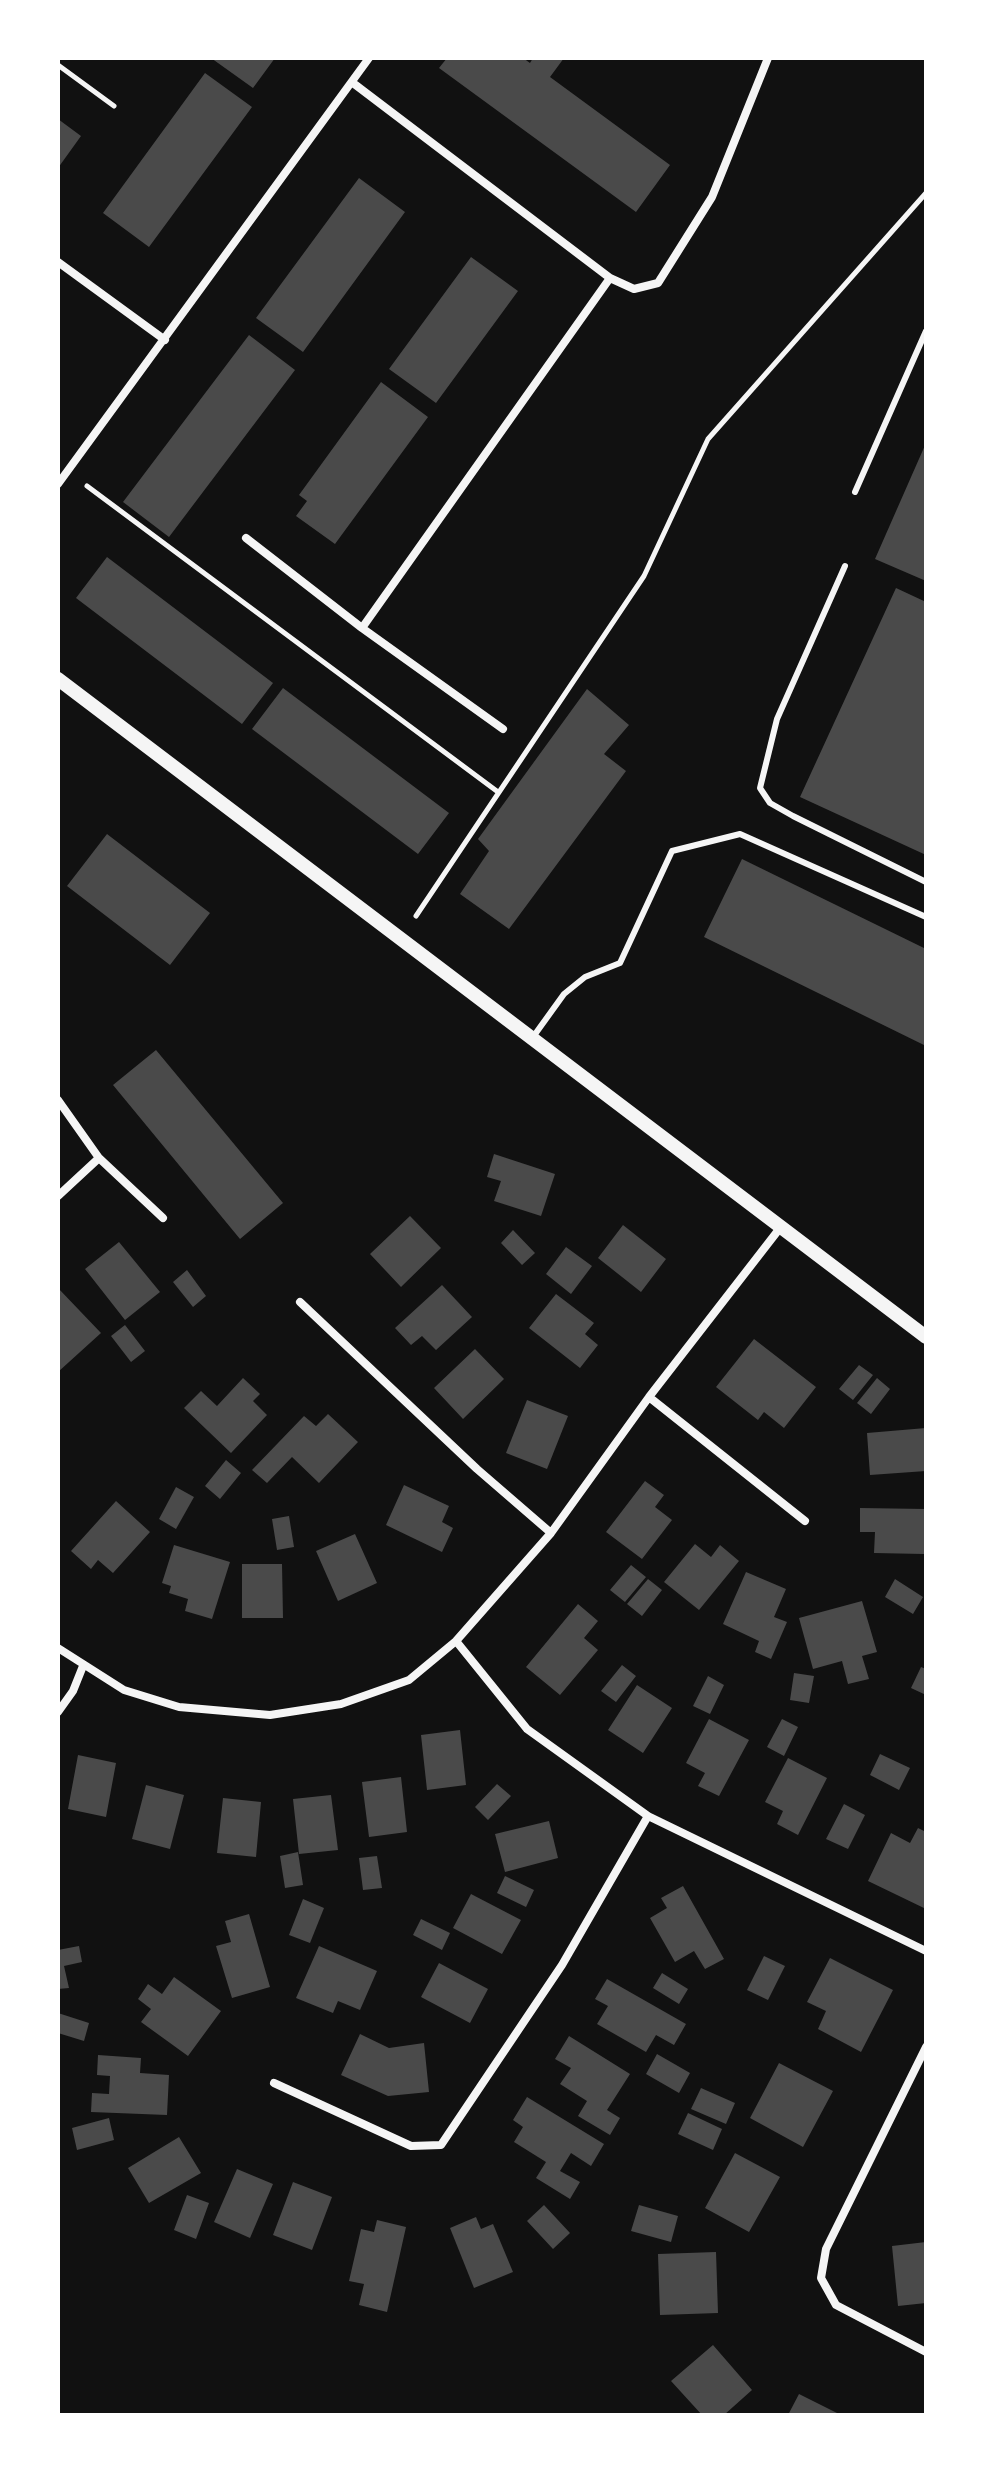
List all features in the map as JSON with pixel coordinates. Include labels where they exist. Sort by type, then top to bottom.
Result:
[{"type":"street","points":[[58,484],[369,58]]},
{"type":"street","points":[[353,83],[610,278],[634,289],[658,283],[712,197],[768,58]]},
{"type":"street","points":[[58,262],[165,340]]},
{"type":"street","points":[[362,628],[610,278]]},
{"type":"street","points":[[246,538],[362,628],[503,729]]},
{"type":"street","points":[[58,679],[926,1337]]},
{"type":"street","points":[[58,1100],[99,1158],[163,1218]]},
{"type":"street","points":[[58,1196],[99,1158]]},
{"type":"street","points":[[58,1648],[124,1690],[179,1707],[270,1715],[341,1704],[409,1680],[456,1641],[551,1533],[649,1397],[780,1228]]},
{"type":"street","points":[[300,1302],[477,1469],[551,1533]]},
{"type":"street","points":[[649,1397],[805,1521]]},
{"type":"street","points":[[456,1641],[527,1729],[648,1816],[926,1951]]},
{"type":"street","points":[[58,1712],[73,1691],[83,1666]]},
{"type":"street","points":[[274,2083],[411,2146],[441,2145],[562,1965],[648,1816]]},
{"type":"street","points":[[926,2047],[826,2249],[821,2278],[836,2305],[926,2352]]},
{"type":"lane","points":[[855,492],[926,331]]},
{"type":"lane","points":[[845,566],[777,719],[760,788],[770,803],[926,882]]},
{"type":"lane","points":[[533,1037],[564,994],[585,977],[620,963],[672,851],[740,834],[926,917]]},
{"type":"path","points":[[58,65],[114,106]]},
{"type":"path","points":[[402,937],[644,576],[708,439],[926,193]]},
{"type":"path","points":[[67,471],[498,792]]},
{"type":"path","points":[[402,937],[529,748],[503,729]]},
{"type":"building","points":[[211,58],[275,58],[253,88]]},
{"type":"building","points":[[447,58],[523,58],[530,63],[533,58],[564,58],[550,77],[670,165],[636,212],[439,68]]},
{"type":"building","points":[[205,73],[252,107],[149,247],[103,213]]},
{"type":"building","points":[[58,119],[81,136],[58,168]]},
{"type":"building","points":[[359,178],[405,212],[303,352],[256,318]]},
{"type":"building","points":[[471,257],[518,291],[436,403],[389,369]]},
{"type":"building","points":[[249,335],[295,370],[169,537],[123,502]]},
{"type":"building","points":[[381,382],[428,417],[335,544],[296,516],[307,501],[299,495]]},
{"type":"building","points":[[926,443],[926,581],[875,559]]},
{"type":"building","points":[[107,557],[273,683],[242,724],[76,598]]},
{"type":"building","points":[[896,588],[926,602],[926,855],[800,797]]},
{"type":"building","points":[[283,688],[449,813],[418,854],[252,729]]},
{"type":"building","points":[[587,689],[629,725],[604,754],[626,771],[509,929],[460,894],[489,851],[478,839]]},
{"type":"building","points":[[107,834],[210,913],[170,965],[67,886]]},
{"type":"building","points":[[742,859],[926,949],[926,1046],[704,937]]},
{"type":"building","points":[[156,1050],[283,1203],[240,1239],[113,1085]]},
{"type":"building","points":[[494,1154],[555,1174],[541,1216],[494,1201],[501,1181],[487,1177]]},
{"type":"building","points":[[410,1216],[441,1248],[401,1287],[370,1254]]},
{"type":"building","points":[[623,1225],[666,1259],[641,1292],[598,1258]]},
{"type":"building","points":[[513,1230],[535,1253],[522,1265],[501,1243]]},
{"type":"building","points":[[119,1242],[160,1292],[125,1320],[85,1269]]},
{"type":"building","points":[[566,1247],[592,1266],[571,1294],[546,1274]]},
{"type":"building","points":[[187,1270],[206,1296],[193,1307],[173,1282]]},
{"type":"building","points":[[442,1285],[472,1317],[436,1350],[422,1336],[411,1345],[395,1328]]},
{"type":"building","points":[[58,1288],[101,1333],[58,1372]]},
{"type":"building","points":[[556,1294],[594,1323],[585,1334],[598,1345],[580,1368],[529,1328]]},
{"type":"building","points":[[125,1325],[145,1351],[131,1362],[111,1336]]},
{"type":"building","points":[[754,1339],[816,1387],[784,1428],[764,1412],[758,1420],[716,1387]]},
{"type":"building","points":[[475,1349],[504,1379],[463,1419],[434,1388]]},
{"type":"building","points":[[859,1365],[873,1375],[853,1400],[839,1389]]},
{"type":"building","points":[[243,1378],[260,1394],[253,1401],[267,1415],[231,1453],[184,1408],[201,1391],[217,1406]]},
{"type":"building","points":[[877,1378],[890,1389],[871,1414],[857,1403]]},
{"type":"building","points":[[527,1400],[568,1416],[547,1469],[506,1453]]},
{"type":"building","points":[[328,1414],[358,1442],[319,1483],[292,1457],[267,1483],[252,1470],[304,1416],[316,1426]]},
{"type":"building","points":[[926,1428],[926,1471],[870,1475],[867,1433]]},
{"type":"building","points":[[226,1460],[241,1473],[220,1499],[205,1486]]},
{"type":"building","points":[[645,1481],[664,1495],[655,1507],[672,1520],[642,1559],[606,1532]]},
{"type":"building","points":[[404,1485],[449,1506],[442,1522],[453,1528],[442,1552],[386,1525]]},
{"type":"building","points":[[176,1487],[194,1497],[176,1529],[159,1519]]},
{"type":"building","points":[[116,1501],[150,1532],[113,1573],[98,1560],[91,1569],[71,1551]]},
{"type":"building","points":[[860,1508],[926,1509],[924,1554],[874,1553],[875,1532],[860,1532]]},
{"type":"building","points":[[289,1516],[294,1547],[277,1550],[272,1519]]},
{"type":"building","points":[[355,1534],[377,1583],[338,1601],[316,1551]]},
{"type":"building","points":[[695,1544],[711,1557],[720,1545],[739,1561],[699,1610],[664,1582]]},
{"type":"building","points":[[174,1545],[230,1562],[212,1619],[185,1611],[188,1599],[169,1593],[171,1586],[162,1583]]},
{"type":"building","points":[[242,1564],[282,1564],[283,1618],[242,1618]]},
{"type":"building","points":[[631,1565],[646,1577],[625,1602],[610,1590]]},
{"type":"building","points":[[746,1572],[786,1589],[774,1617],[787,1622],[771,1659],[755,1652],[759,1641],[723,1624]]},
{"type":"building","points":[[648,1579],[662,1590],[642,1616],[627,1604]]},
{"type":"building","points":[[895,1579],[923,1597],[913,1614],[885,1597]]},
{"type":"building","points":[[862,1601],[877,1652],[862,1656],[869,1679],[848,1684],[842,1661],[813,1669],[799,1618]]},
{"type":"building","points":[[578,1604],[598,1621],[584,1638],[598,1650],[560,1695],[526,1667]]},
{"type":"building","points":[[622,1665],[636,1676],[616,1702],[601,1691]]},
{"type":"building","points":[[921,1667],[926,1669],[926,1695],[911,1688]]},
{"type":"building","points":[[794,1673],[814,1676],[809,1703],[790,1700]]},
{"type":"building","points":[[708,1676],[724,1685],[710,1714],[693,1706]]},
{"type":"building","points":[[637,1685],[672,1708],[643,1753],[608,1730]]},
{"type":"building","points":[[709,1719],[749,1740],[719,1796],[698,1786],[705,1773],[686,1763]]},
{"type":"building","points":[[782,1719],[798,1727],[784,1756],[767,1747]]},
{"type":"building","points":[[460,1730],[466,1785],[427,1790],[421,1735]]},
{"type":"building","points":[[880,1754],[910,1768],[899,1790],[870,1775]]},
{"type":"building","points":[[78,1755],[116,1763],[106,1817],[68,1809]]},
{"type":"building","points":[[788,1758],[827,1778],[798,1835],[777,1824],[783,1811],[765,1802]]},
{"type":"building","points":[[401,1777],[407,1832],[369,1837],[362,1782]]},
{"type":"building","points":[[497,1784],[511,1796],[488,1820],[475,1807]]},
{"type":"building","points":[[146,1785],[184,1795],[170,1849],[132,1839]]},
{"type":"building","points":[[331,1795],[338,1850],[299,1854],[293,1799]]},
{"type":"building","points":[[223,1798],[261,1802],[256,1857],[217,1853]]},
{"type":"building","points":[[844,1804],[865,1815],[848,1849],[826,1839]]},
{"type":"building","points":[[549,1821],[558,1858],[505,1872],[495,1834]]},
{"type":"building","points":[[918,1828],[926,1832],[926,1909],[868,1881],[891,1833],[910,1843]]},
{"type":"building","points":[[298,1852],[303,1885],[285,1888],[280,1856]]},
{"type":"building","points":[[377,1856],[382,1888],[363,1890],[359,1858]]},
{"type":"building","points":[[505,1876],[534,1890],[526,1907],[497,1893]]},
{"type":"building","points":[[683,1886],[724,1959],[705,1969],[694,1951],[675,1962],[650,1918],[667,1908],[661,1898]]},
{"type":"building","points":[[471,1894],[521,1920],[502,1954],[453,1928]]},
{"type":"building","points":[[303,1899],[324,1908],[310,1943],[289,1935]]},
{"type":"building","points":[[249,1914],[270,1987],[232,1998],[216,1946],[231,1942],[225,1921]]},
{"type":"building","points":[[421,1919],[450,1933],[442,1950],[413,1935]]},
{"type":"building","points":[[79,1946],[82,1962],[64,1966],[69,1988],[58,1989],[58,1950]]},
{"type":"building","points":[[319,1946],[377,1971],[360,2010],[338,2001],[333,2013],[296,1998]]},
{"type":"building","points":[[764,1956],[785,1966],[768,2000],[747,1990]]},
{"type":"building","points":[[830,1958],[893,1990],[861,2052],[818,2029],[826,2011],[807,2002]]},
{"type":"building","points":[[439,1963],[488,1989],[470,2023],[421,1997]]},
{"type":"building","points":[[662,1973],[688,1989],[679,2004],[653,1988]]},
{"type":"building","points":[[174,1977],[221,2011],[188,2056],[141,2022],[151,2009],[138,1999],[148,1984],[162,1994]]},
{"type":"building","points":[[607,1979],[686,2024],[674,2045],[656,2035],[646,2052],[597,2024],[608,2006],[595,1999]]},
{"type":"building","points":[[58,2013],[89,2023],[84,2041],[58,2033]]},
{"type":"building","points":[[360,2034],[389,2048],[424,2043],[429,2092],[388,2096],[341,2075]]},
{"type":"building","points":[[569,2036],[630,2074],[607,2110],[620,2118],[610,2135],[578,2116],[587,2101],[560,2084],[571,2068],[555,2059]]},
{"type":"building","points":[[657,2054],[690,2073],[679,2093],[646,2074]]},
{"type":"building","points":[[98,2055],[141,2058],[140,2073],[169,2075],[167,2115],[91,2112],[92,2093],[109,2094],[110,2076],[97,2075]]},
{"type":"building","points":[[779,2063],[833,2091],[803,2147],[750,2118]]},
{"type":"building","points":[[701,2088],[735,2103],[726,2124],[691,2109]]},
{"type":"building","points":[[527,2097],[604,2144],[591,2166],[571,2153],[560,2171],[580,2182],[570,2199],[536,2178],[546,2162],[514,2142],[523,2127],[513,2120]]},
{"type":"building","points":[[688,2113],[722,2129],[713,2150],[678,2134]]},
{"type":"building","points":[[109,2118],[114,2140],[77,2150],[72,2128]]},
{"type":"building","points":[[179,2137],[201,2173],[149,2203],[128,2168]]},
{"type":"building","points":[[735,2153],[780,2177],[749,2232],[705,2208]]},
{"type":"building","points":[[237,2169],[273,2184],[250,2238],[214,2222]]},
{"type":"building","points":[[293,2182],[332,2197],[312,2250],[273,2235]]},
{"type":"building","points":[[187,2195],[209,2203],[196,2239],[174,2230]]},
{"type":"building","points":[[544,2205],[570,2233],[553,2249],[527,2221]]},
{"type":"building","points":[[639,2205],[678,2216],[671,2242],[631,2231]]},
{"type":"building","points":[[476,2217],[481,2229],[493,2224],[513,2272],[474,2288],[450,2228]]},
{"type":"building","points":[[377,2220],[406,2227],[387,2312],[359,2305],[364,2284],[349,2281],[361,2229],[374,2232]]},
{"type":"building","points":[[926,2242],[926,2303],[898,2306],[892,2246]]},
{"type":"building","points":[[716,2252],[718,2313],[660,2315],[658,2254]]},
{"type":"building","points":[[713,2345],[752,2390],[724,2415],[702,2415],[671,2381]]},
{"type":"building","points":[[799,2394],[841,2415],[788,2415]]}]
